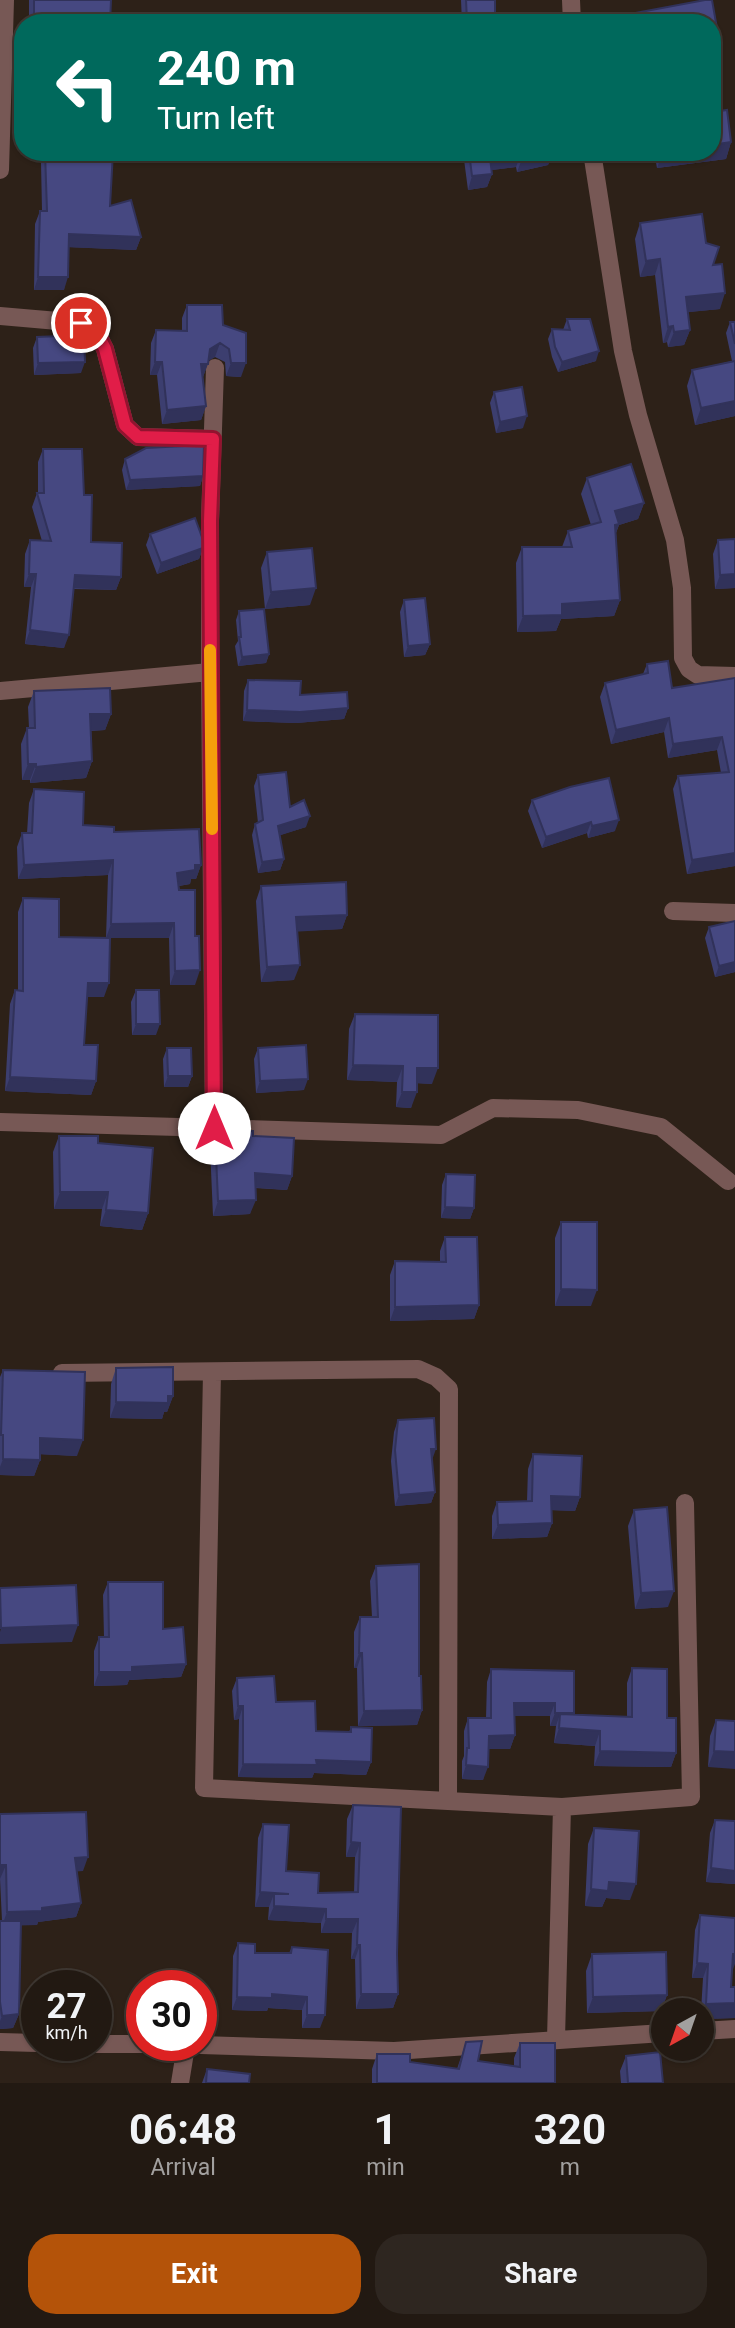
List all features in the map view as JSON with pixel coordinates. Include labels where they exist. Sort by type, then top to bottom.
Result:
[{"type":"street","points":[[0,170],[3,3]]},
{"type":"street","points":[[593,161],[623,351],[638,415],[675,540],[682,588],[683,658],[689,669],[698,675],[735,676]]},
{"type":"street","points":[[0,316],[81,323],[98,335],[105,349],[125,425],[138,437],[213,439]]},
{"type":"street","points":[[214,1128],[210,521],[215,368]]},
{"type":"street","points":[[0,691],[210,672]]},
{"type":"street","points":[[673,911],[735,913]]},
{"type":"street","points":[[0,1122],[441,1135],[493,1108],[578,1110],[661,1127],[728,1181]]},
{"type":"street","points":[[40,1374],[418,1369],[436,1377],[449,1389],[448,1801]]},
{"type":"street","points":[[212,1372],[204,1788],[562,1807],[691,1797],[685,1503]]},
{"type":"street","points":[[556,2039],[562,1807]]},
{"type":"street","points":[[714,2030],[735,2029]]},
{"type":"street","points":[[217,2046],[394,2051],[651,2034]]},
{"type":"street","points":[[0,2042],[21,2043]]},
{"type":"street","points":[[180,2083],[184,2061]]},
{"type":"building","points":[[34,0],[111,0],[110,14],[34,14]]},
{"type":"building","points":[[466,0],[495,0],[495,14],[467,14]]},
{"type":"building","points":[[712,0],[714,14],[635,14]]},
{"type":"building","points":[[727,110],[731,142],[721,144],[721,111]]},
{"type":"building","points":[[45,161],[112,161],[110,206],[131,200],[141,237],[69,234],[68,277],[38,277],[40,211],[47,211]]},
{"type":"building","points":[[470,161],[490,161],[492,174],[472,176]]},
{"type":"building","points":[[702,214],[706,243],[719,247],[713,265],[722,264],[725,293],[686,297],[690,330],[674,332],[673,326],[668,327],[660,259],[646,261],[640,223]]},
{"type":"building","points":[[187,305],[222,305],[223,325],[246,333],[246,363],[231,363],[229,349],[220,343],[210,349],[208,364],[201,364],[206,406],[167,410],[162,362],[155,362],[156,330],[187,331]]},
{"type":"building","points":[[567,319],[590,319],[599,351],[562,362],[555,347],[552,329],[570,330]]},
{"type":"building","points":[[730,322],[735,322],[735,344]]},
{"type":"building","points":[[84,335],[85,362],[38,363],[37,337]]},
{"type":"building","points":[[735,361],[735,401],[701,408],[692,370]]},
{"type":"building","points":[[522,387],[527,416],[500,422],[494,392]]},
{"type":"building","points":[[204,445],[203,476],[130,480],[125,459],[146,448]]},
{"type":"building","points":[[43,449],[82,449],[84,495],[92,495],[91,542],[122,543],[121,577],[75,575],[69,635],[30,630],[36,574],[29,574],[30,540],[51,541],[37,493],[44,493]]},
{"type":"building","points":[[631,464],[644,503],[615,511],[619,524],[615,525],[620,600],[562,604],[562,615],[523,616],[522,547],[572,547],[568,531],[601,522],[587,478]]},
{"type":"building","points":[[195,518],[203,548],[161,563],[150,534]]},
{"type":"building","points":[[735,539],[735,574],[720,575],[718,540]]},
{"type":"building","points":[[312,548],[316,588],[271,592],[267,552]]},
{"type":"building","points":[[425,598],[430,644],[408,646],[404,600]]},
{"type":"building","points":[[264,609],[269,654],[242,657],[239,611]]},
{"type":"building","points":[[668,661],[672,688],[735,678],[735,853],[692,860],[678,776],[729,772],[722,737],[673,744],[669,718],[616,730],[605,683],[648,673],[647,664]]},
{"type":"building","points":[[248,680],[301,681],[300,695],[347,692],[348,708],[300,712],[247,710]]},
{"type":"building","points":[[110,688],[111,714],[90,714],[92,761],[36,767],[36,764],[28,764],[27,728],[35,728],[34,691]]},
{"type":"building","points":[[286,772],[290,807],[304,800],[310,816],[278,826],[284,859],[262,862],[255,824],[263,820],[258,775]]},
{"type":"building","points":[[609,778],[619,820],[592,826],[591,822],[546,837],[532,800]]},
{"type":"building","points":[[34,789],[84,792],[83,825],[114,827],[114,832],[199,829],[201,865],[195,865],[195,870],[177,873],[179,890],[195,890],[195,936],[199,936],[200,970],[175,971],[174,923],[111,924],[113,860],[24,865],[22,833],[32,833]]},
{"type":"building","points":[[346,882],[347,915],[296,917],[300,965],[267,967],[261,886]]},
{"type":"building","points":[[23,898],[59,899],[59,937],[110,938],[109,983],[88,983],[84,1045],[98,1045],[96,1081],[10,1077],[15,990],[23,991]]},
{"type":"building","points":[[735,921],[735,962],[719,966],[709,927]]},
{"type":"building","points":[[136,990],[159,990],[160,1024],[136,1024]]},
{"type":"building","points":[[355,1014],[438,1015],[438,1068],[417,1068],[417,1092],[402,1092],[403,1066],[353,1065]]},
{"type":"building","points":[[306,1045],[308,1079],[260,1081],[258,1048]]},
{"type":"building","points":[[167,1048],[191,1048],[192,1076],[168,1076]]},
{"type":"building","points":[[253,1131],[253,1136],[294,1138],[292,1176],[255,1173],[256,1200],[218,1201],[215,1132]]},
{"type":"building","points":[[59,1136],[98,1136],[98,1143],[153,1148],[148,1213],[106,1210],[108,1192],[60,1192]]},
{"type":"building","points":[[446,1174],[475,1175],[474,1208],[445,1207]]},
{"type":"building","points":[[561,1222],[597,1222],[597,1290],[561,1289]]},
{"type":"building","points":[[445,1237],[477,1237],[479,1305],[395,1307],[395,1261],[446,1262]]},
{"type":"building","points":[[173,1367],[173,1396],[168,1396],[168,1403],[116,1402],[116,1368]]},
{"type":"building","points":[[3,1370],[85,1372],[83,1440],[40,1438],[40,1460],[3,1459]]},
{"type":"building","points":[[434,1418],[436,1449],[431,1449],[435,1492],[399,1495],[395,1450],[398,1420]]},
{"type":"building","points":[[533,1454],[582,1456],[580,1497],[551,1496],[552,1523],[498,1525],[497,1502],[532,1501]]},
{"type":"building","points":[[667,1507],[674,1591],[641,1593],[634,1510]]},
{"type":"building","points":[[419,1564],[419,1676],[422,1710],[364,1711],[362,1653],[359,1653],[360,1617],[378,1617],[376,1566]]},
{"type":"building","points":[[108,1582],[163,1582],[163,1629],[183,1627],[186,1664],[132,1667],[132,1672],[99,1672],[99,1637],[109,1637]]},
{"type":"building","points":[[76,1585],[78,1625],[1,1628],[0,1588]]},
{"type":"building","points":[[632,1668],[667,1669],[667,1718],[676,1718],[676,1753],[600,1751],[600,1731],[559,1728],[560,1714],[632,1717]]},
{"type":"building","points":[[491,1669],[574,1671],[574,1713],[555,1713],[555,1703],[514,1703],[515,1735],[489,1736],[488,1767],[466,1765],[469,1748],[468,1718],[491,1718]]},
{"type":"building","points":[[274,1676],[276,1702],[315,1701],[316,1731],[351,1732],[351,1727],[372,1728],[371,1762],[316,1760],[317,1765],[243,1764],[243,1706],[238,1706],[237,1678]]},
{"type":"building","points":[[716,1720],[735,1721],[735,1752],[714,1751]]},
{"type":"building","points":[[353,1805],[401,1807],[398,1994],[361,1994],[358,1919],[326,1919],[326,1909],[274,1906],[274,1894],[289,1894],[260,1892],[263,1824],[289,1825],[286,1871],[319,1873],[318,1893],[358,1892],[360,1843],[351,1842]]},
{"type":"building","points":[[86,1812],[88,1857],[75,1858],[81,1903],[42,1908],[42,1911],[7,1912],[6,1865],[0,1865],[0,1814]]},
{"type":"building","points":[[715,1820],[735,1821],[735,1871],[711,1868]]},
{"type":"building","points":[[594,1828],[639,1831],[636,1884],[609,1882],[608,1891],[591,1889]]},
{"type":"building","points":[[700,1915],[735,1918],[731,1987],[735,1987],[735,2003],[714,2004],[714,1998],[706,1998],[708,1964],[697,1963]]},
{"type":"building","points":[[0,1921],[21,1921],[19,2014],[2,2016],[0,2002]]},
{"type":"building","points":[[238,1943],[255,1944],[255,1953],[291,1953],[292,1947],[328,1950],[325,2015],[307,2015],[307,1997],[272,1994],[272,1998],[237,1997]]},
{"type":"building","points":[[666,1952],[667,1995],[593,1997],[592,1954]]},
{"type":"building","points":[[482,2041],[478,2061],[520,2067],[520,2043],[555,2043],[555,2083],[377,2083],[377,2054],[410,2054],[410,2062],[459,2069],[466,2042]]},
{"type":"building","points":[[651,2053],[651,2062],[661,2062],[663,2083],[628,2083],[626,2056]]},
{"type":"building","points":[[207,2069],[250,2074],[249,2083],[206,2083]]},
{"type":"slow traffic","points":[[210,650],[212,829]]},
{"type":"route","points":[[81,323],[98,335],[105,349],[125,425],[138,437],[213,439],[210,521],[214,1128]]}]
